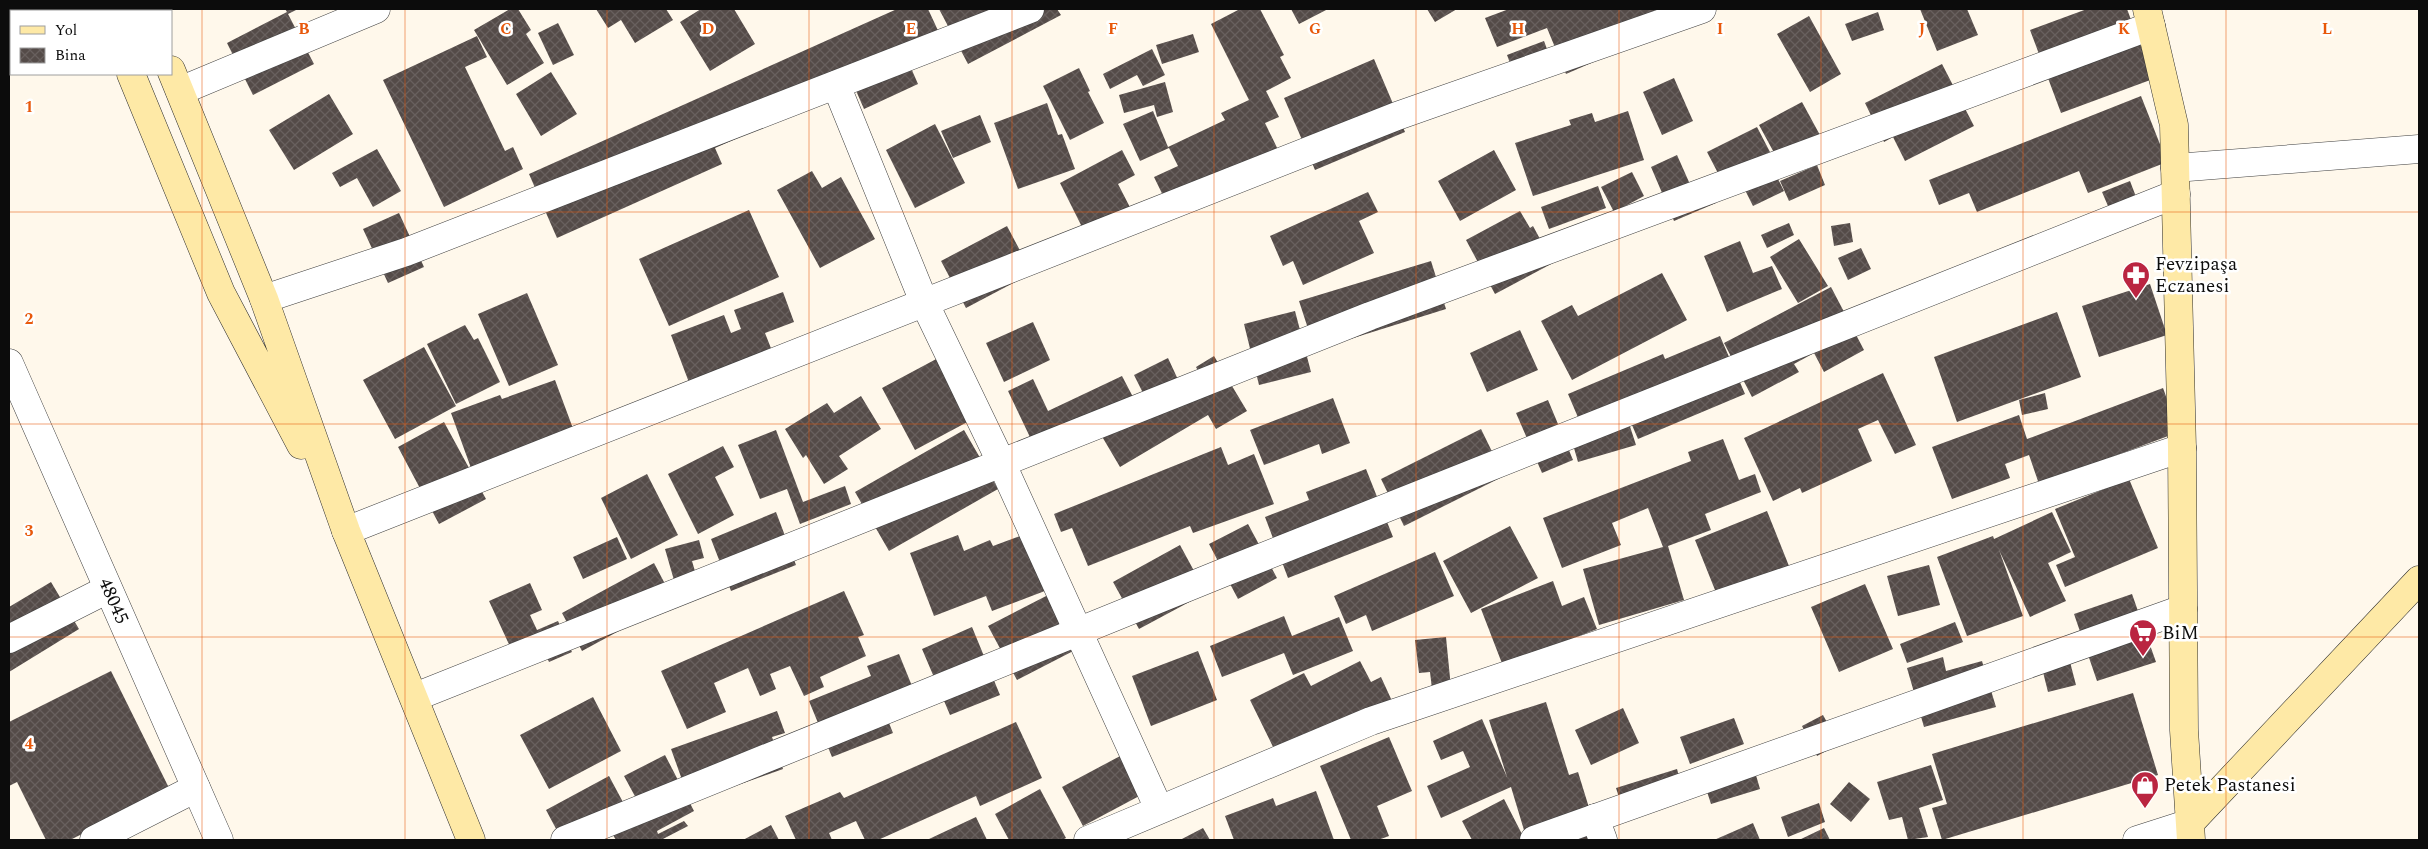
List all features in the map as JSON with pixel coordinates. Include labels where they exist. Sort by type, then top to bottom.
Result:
[{"type":"main road","points":[[2149,17],[2174,125],[2182,448],[2184,730],[2190,832]]},
{"type":"main road","points":[[131,75],[221,292],[346,530]]},
{"type":"main road","points":[[176,80],[264,299],[346,530],[395,656],[414,697],[471,840]]},
{"type":"main road","points":[[2190,832],[2419,580]]},
{"type":"street","points":[[176,80],[376,9]]},
{"type":"street","points":[[264,299],[406,252],[1030,9]]},
{"type":"street","points":[[346,530],[1397,116],[1702,9]]},
{"type":"street","points":[[414,697],[1370,316],[2149,17]]},
{"type":"street","points":[[836,84],[924,302],[1001,462],[1159,809]]},
{"type":"street","points":[[565,840],[2176,181],[2419,149]]},
{"type":"street","name":"48045","points":[[9,363],[219,840]]},
{"type":"street","points":[[1088,840],[1371,721],[2182,448]]},
{"type":"street","points":[[9,639],[108,589]]},
{"type":"street","points":[[1534,840],[1599,829],[2183,609]]},
{"type":"street","points":[[94,840],[196,788]]},
{"type":"street","points":[[2137,840],[2190,832]]},
{"type":"building","points":[[285,9],[298,9],[288,14],[314,64],[253,95],[227,43],[287,12]]},
{"type":"building","points":[[510,9],[518,9],[531,30],[526,34],[544,63],[507,85],[474,30]]},
{"type":"building","points":[[596,9],[666,9],[673,20],[635,43],[621,20],[608,28]]},
{"type":"building","points":[[701,9],[734,9],[755,44],[710,71],[680,22]]},
{"type":"building","points":[[897,9],[928,9],[948,52],[911,68],[918,84],[864,109],[854,86],[715,148],[722,164],[557,238],[529,174]]},
{"type":"building","points":[[939,9],[1057,9],[1061,15],[968,64]]},
{"type":"building","points":[[1240,9],[1260,9],[1284,55],[1280,57],[1291,78],[1266,91],[1279,117],[1265,123],[1283,160],[1172,214],[1154,177],[1178,166],[1169,148],[1140,161],[1123,124],[1153,111],[1168,147],[1225,120],[1221,113],[1249,100],[1211,24]]},
{"type":"building","points":[[1291,9],[1328,9],[1299,24]]},
{"type":"building","points":[[1427,9],[1457,9],[1435,22]]},
{"type":"building","points":[[1509,9],[1654,9],[1656,13],[1595,33],[1605,57],[1566,74],[1547,28],[1497,47],[1485,18]]},
{"type":"building","points":[[1920,9],[1967,9],[1978,35],[1937,51]]},
{"type":"building","points":[[2087,9],[2127,9],[2153,79],[2061,113],[2030,30]]},
{"type":"building","points":[[1878,12],[1884,30],[1852,41],[1845,24]]},
{"type":"building","points":[[1809,16],[1841,74],[1810,92],[1777,34]]},
{"type":"building","points":[[558,23],[574,55],[553,65],[538,33]]},
{"type":"building","points":[[1193,34],[1199,52],[1162,64],[1156,45]]},
{"type":"building","points":[[477,36],[487,57],[465,67],[505,151],[513,147],[523,169],[444,207],[383,80]]},
{"type":"building","points":[[1544,41],[1553,65],[1516,79],[1507,55]]},
{"type":"building","points":[[1152,49],[1165,75],[1143,86],[1137,75],[1110,89],[1103,74]]},
{"type":"building","points":[[1374,59],[1405,132],[1315,170],[1284,98]]},
{"type":"building","points":[[1942,64],[1974,126],[1905,161],[1893,137],[1884,142],[1865,103]]},
{"type":"building","points":[[1079,68],[1090,91],[1088,92],[1104,123],[1070,140],[1043,86]]},
{"type":"building","points":[[551,72],[577,114],[541,136],[516,94]]},
{"type":"building","points":[[1674,78],[1693,121],[1662,135],[1643,92]]},
{"type":"building","points":[[1165,82],[1173,112],[1157,117],[1154,105],[1124,113],[1119,95]]},
{"type":"building","points":[[329,94],[353,134],[294,170],[269,130]]},
{"type":"building","points":[[2141,96],[2167,162],[2088,193],[2079,171],[1977,212],[1969,193],[1939,205],[1929,180]]},
{"type":"building","points":[[1802,102],[1821,137],[1778,160],[1759,125]]},
{"type":"building","points":[[1047,103],[1058,135],[1062,134],[1075,169],[1018,189],[994,123]]},
{"type":"building","points":[[1628,111],[1644,160],[1533,196],[1515,143],[1571,125],[1569,120],[1592,113],[1595,122]]},
{"type":"building","points":[[980,115],[991,142],[953,158],[941,131]]},
{"type":"building","points":[[935,124],[965,183],[915,208],[886,150]]},
{"type":"building","points":[[1757,127],[1770,152],[1720,177],[1707,152]]},
{"type":"building","points":[[377,149],[401,191],[373,207],[357,178],[340,187],[332,173]]},
{"type":"building","points":[[1122,150],[1135,175],[1118,184],[1135,217],[1089,241],[1060,183]]},
{"type":"building","points":[[1494,150],[1516,190],[1460,221],[1438,181]]},
{"type":"building","points":[[1677,155],[1693,191],[1709,184],[1716,203],[1674,221],[1651,167]]},
{"type":"building","points":[[1767,157],[1784,191],[1753,206],[1736,172]]},
{"type":"building","points":[[1817,165],[1825,185],[1789,201],[1780,181]]},
{"type":"building","points":[[812,171],[822,188],[841,177],[875,239],[820,268],[777,190]]},
{"type":"building","points":[[1632,172],[1644,196],[1614,212],[1601,187]]},
{"type":"building","points":[[2130,181],[2138,202],[2111,213],[2102,192]]},
{"type":"building","points":[[1598,186],[1606,208],[1549,229],[1541,207]]},
{"type":"building","points":[[1368,192],[1378,212],[1359,221],[1374,253],[1303,285],[1293,261],[1283,266],[1270,236]]},
{"type":"building","points":[[749,210],[779,277],[669,326],[639,259]]},
{"type":"building","points":[[1520,211],[1530,228],[1533,226],[1553,263],[1495,294],[1466,240]]},
{"type":"building","points":[[399,213],[424,267],[388,283],[363,229]]},
{"type":"building","points":[[1789,223],[1794,235],[1767,248],[1761,235]]},
{"type":"building","points":[[1850,223],[1853,242],[1834,246],[1831,226]]},
{"type":"building","points":[[1007,226],[1032,273],[966,308],[941,261]]},
{"type":"building","points":[[1799,239],[1828,286],[1798,303],[1770,257]]},
{"type":"building","points":[[1740,241],[1753,273],[1772,266],[1782,289],[1727,312],[1704,256]]},
{"type":"building","points":[[1861,248],[1871,269],[1848,280],[1838,258]]},
{"type":"building","points":[[1431,261],[1446,309],[1315,350],[1299,301]]},
{"type":"building","points":[[1662,273],[1687,320],[1572,380],[1541,321],[1572,305],[1578,316]]},
{"type":"building","points":[[2150,284],[2167,335],[2099,357],[2082,306]]},
{"type":"building","points":[[1831,287],[1864,350],[1824,372],[1814,353],[1794,364],[1799,372],[1752,397],[1724,343]]},
{"type":"building","points":[[783,292],[794,322],[765,333],[776,361],[693,393],[671,335],[724,315],[731,333],[741,329],[734,310]]},
{"type":"building","points":[[527,293],[558,365],[509,386],[478,314]]},
{"type":"building","points":[[1295,311],[1311,372],[1259,385],[1244,324]]},
{"type":"building","points":[[2057,312],[2081,377],[1957,422],[1934,357]]},
{"type":"building","points":[[1033,322],[1050,360],[1004,382],[986,343]]},
{"type":"building","points":[[465,325],[474,340],[478,338],[500,382],[456,404],[427,344]]},
{"type":"building","points":[[1520,330],[1538,370],[1487,392],[1470,353]]},
{"type":"building","points":[[1720,336],[1745,394],[1638,439],[1623,404],[1580,422],[1568,394],[1663,354],[1665,359]]},
{"type":"building","points":[[424,347],[456,406],[395,439],[363,380]]},
{"type":"building","points":[[1214,356],[1247,411],[1216,429],[1208,415],[1120,467],[1097,428],[1039,456],[1008,391],[1033,379],[1048,411],[1122,376],[1133,397],[1203,380],[1196,367]]},
{"type":"building","points":[[940,357],[973,419],[915,450],[882,388]]},
{"type":"building","points":[[1168,358],[1181,386],[1148,403],[1134,375]]},
{"type":"building","points":[[1883,373],[1916,445],[1895,454],[1878,420],[1858,429],[1872,461],[1802,493],[1800,488],[1773,501],[1744,438]]},
{"type":"building","points":[[555,380],[578,442],[475,479],[451,413],[500,395],[502,399]]},
{"type":"building","points":[[2163,388],[2179,432],[2039,484],[2029,455],[2005,464],[2010,478],[1952,499],[1932,447],[2019,415],[2027,439]]},
{"type":"building","points":[[2045,393],[2048,409],[2022,415],[2019,400]]},
{"type":"building","points":[[861,396],[881,429],[839,456],[848,469],[824,484],[806,455],[803,458],[785,429],[827,403],[834,413]]},
{"type":"building","points":[[1333,398],[1350,443],[1322,454],[1319,444],[1264,465],[1250,430]]},
{"type":"building","points":[[1548,400],[1573,460],[1542,473],[1516,413]]},
{"type":"building","points":[[1625,411],[1636,445],[1578,462],[1568,427]]},
{"type":"building","points":[[444,422],[486,499],[439,524],[398,447]]},
{"type":"building","points":[[1481,429],[1504,476],[1404,526],[1381,479]]},
{"type":"building","points":[[776,430],[803,502],[845,486],[851,504],[800,524],[787,489],[760,499],[738,445]]},
{"type":"building","points":[[964,430],[998,489],[889,551],[855,492]]},
{"type":"building","points":[[1723,439],[1739,480],[1755,474],[1761,492],[1705,514],[1711,530],[1668,546],[1684,600],[1599,625],[1583,569],[1663,547],[1648,508],[1612,523],[1621,545],[1562,568],[1543,518],[1691,461],[1688,452]]},
{"type":"building","points":[[723,446],[734,467],[715,477],[734,515],[698,534],[668,474]]},
{"type":"building","points":[[1221,447],[1228,465],[1254,454],[1274,504],[1193,533],[1190,526],[1088,566],[1072,528],[1061,532],[1054,514]]},
{"type":"building","points":[[1366,469],[1393,537],[1288,578],[1265,517],[1309,500],[1306,492]]},
{"type":"building","points":[[647,474],[678,535],[631,559],[601,498]]},
{"type":"building","points":[[2129,479],[2158,548],[2065,587],[2056,565],[2075,557],[2055,509]]},
{"type":"building","points":[[1767,511],[1791,571],[1719,600],[1695,540]]},
{"type":"building","points":[[776,512],[796,565],[731,591],[711,539]]},
{"type":"building","points":[[2052,512],[2071,552],[2048,563],[2066,601],[2030,617],[1999,550],[2023,616],[1967,636],[1937,557],[1993,536],[1994,539]]},
{"type":"building","points":[[1248,524],[1277,578],[1238,599],[1209,544]]},
{"type":"building","points":[[1510,526],[1538,578],[1471,613],[1443,561]]},
{"type":"building","points":[[1028,533],[1050,589],[992,611],[986,596],[934,616],[910,553],[958,535],[964,551],[990,540],[993,546]]},
{"type":"building","points":[[617,537],[627,559],[583,579],[573,557]]},
{"type":"building","points":[[699,540],[704,558],[692,561],[702,595],[680,601],[665,549]]},
{"type":"building","points":[[1180,545],[1206,593],[1139,629],[1113,582]]},
{"type":"building","points":[[1435,552],[1454,596],[1372,631],[1366,615],[1346,624],[1334,596]]},
{"type":"building","points":[[654,563],[674,601],[582,651],[562,613]]},
{"type":"building","points":[[1929,565],[1940,605],[1898,616],[1887,576]]},
{"type":"building","points":[[1553,581],[1562,606],[1584,597],[1597,629],[1503,666],[1481,609]]},
{"type":"building","points":[[51,582],[79,629],[9,672],[9,607]]},
{"type":"building","points":[[530,583],[542,610],[530,615],[537,630],[558,621],[572,652],[549,662],[545,653],[518,664],[489,601]]},
{"type":"building","points":[[1865,584],[1893,649],[1839,672],[1811,607]]},
{"type":"building","points":[[844,591],[864,635],[858,637],[866,656],[820,677],[824,687],[804,696],[790,666],[770,674],[776,689],[760,696],[748,668],[714,683],[726,712],[687,729],[661,671]]},
{"type":"building","points":[[1050,594],[1079,648],[1017,680],[988,626]]},
{"type":"building","points":[[2132,594],[2156,662],[2097,681],[2074,614]]},
{"type":"building","points":[[1284,616],[1292,636],[1339,617],[1353,651],[1293,675],[1284,653],[1222,677],[1210,646]]},
{"type":"building","points":[[1955,622],[1963,642],[1907,663],[1900,644]]},
{"type":"building","points":[[972,627],[1000,695],[950,715],[922,649]]},
{"type":"building","points":[[1446,637],[1451,688],[1432,689],[1430,672],[1419,673],[1415,640]]},
{"type":"building","points":[[1198,651],[1217,700],[1151,726],[1132,676]]},
{"type":"building","points":[[899,654],[912,686],[927,680],[937,704],[889,723],[893,733],[832,757],[809,701],[871,676],[867,666]]},
{"type":"building","points":[[1943,657],[1946,671],[1982,661],[1996,707],[1924,727],[1907,668]]},
{"type":"building","points":[[1360,661],[1371,682],[1381,677],[1392,701],[1278,757],[1250,700],[1304,673],[1311,686]]},
{"type":"building","points":[[2070,662],[2076,685],[2048,692],[2042,668]]},
{"type":"building","points":[[111,671],[170,790],[70,840],[46,840],[17,782],[9,786],[9,722]]},
{"type":"building","points":[[2133,693],[2158,775],[1942,840],[1932,808],[1947,804],[1932,754]]},
{"type":"building","points":[[593,697],[621,751],[549,789],[520,735]]},
{"type":"building","points":[[1546,702],[1569,775],[1578,772],[1599,840],[1527,840],[1511,787],[1441,818],[1427,786],[1470,767],[1463,751],[1441,760],[1433,741],[1482,719],[1507,777],[1489,720]]},
{"type":"building","points":[[1623,708],[1639,743],[1591,765],[1575,730]]},
{"type":"building","points":[[777,711],[785,733],[772,737],[783,769],[690,802],[671,749]]},
{"type":"building","points":[[1823,715],[1839,744],[1817,756],[1802,726]]},
{"type":"building","points":[[1734,718],[1744,744],[1690,764],[1680,737]]},
{"type":"building","points":[[1016,722],[1042,778],[980,806],[976,796],[878,840],[865,840],[856,821],[829,833],[832,840],[796,840],[785,816],[840,792],[844,798]]},
{"type":"building","points":[[1389,737],[1412,791],[1377,806],[1389,836],[1378,840],[1351,840],[1320,766]]},
{"type":"building","points":[[1749,751],[1760,789],[1711,804],[1699,767]]},
{"type":"building","points":[[665,755],[694,811],[657,831],[658,834],[684,821],[688,826],[661,840],[616,840],[608,827],[562,840],[546,810],[609,776],[632,819],[644,813],[624,776]]},
{"type":"building","points":[[1122,755],[1143,794],[1083,826],[1062,787]]},
{"type":"building","points":[[1931,765],[1943,800],[1919,808],[1928,837],[1908,840],[1902,817],[1889,820],[1877,782]]},
{"type":"building","points":[[1677,769],[1683,790],[1623,810],[1616,788]]},
{"type":"building","points":[[1849,782],[1870,799],[1851,822],[1830,804]]},
{"type":"building","points":[[1040,789],[1066,838],[1062,840],[1009,840],[995,814]]},
{"type":"building","points":[[1316,791],[1334,840],[1234,840],[1225,816],[1273,798],[1276,806]]},
{"type":"building","points":[[1504,799],[1525,840],[1472,840],[1462,821]]},
{"type":"building","points":[[1819,803],[1825,822],[1788,837],[1781,817]]},
{"type":"building","points":[[976,817],[987,840],[929,839]]},
{"type":"building","points":[[1753,823],[1760,840],[1714,840]]},
{"type":"building","points":[[771,825],[779,840],[743,840]]},
{"type":"building","points":[[1203,828],[1210,840],[1180,840]]},
{"type":"building","points":[[1824,828],[1830,840],[1799,840]]},
{"type":"place","name":"Fevzipaşa Eczanesi","points":[[2136,299]]},
{"type":"place","name":"BiM","points":[[2143,657]]},
{"type":"place","name":"Petek Pastanesi","points":[[2145,809]]}]
